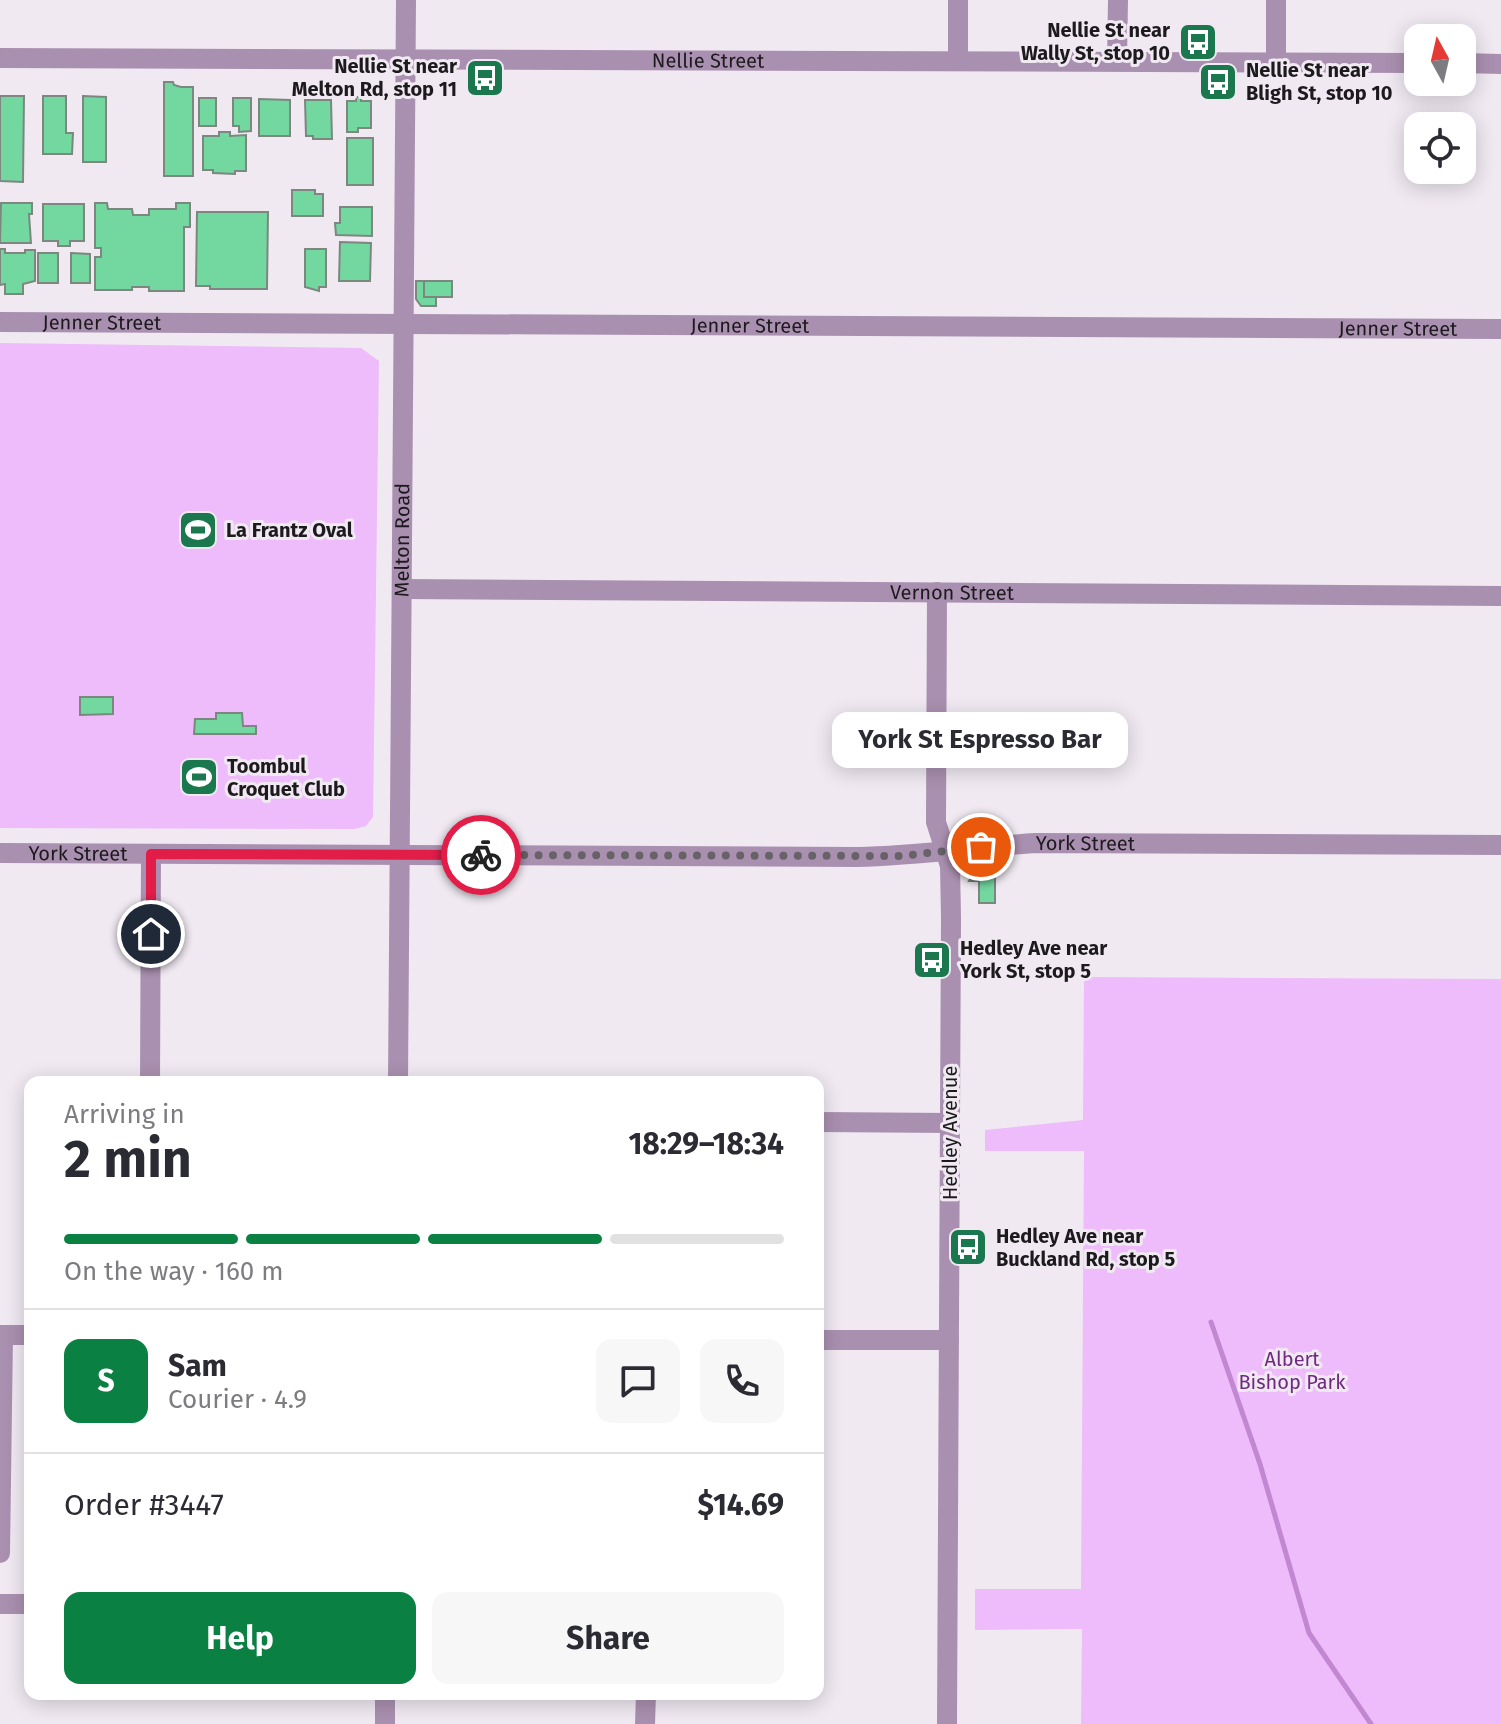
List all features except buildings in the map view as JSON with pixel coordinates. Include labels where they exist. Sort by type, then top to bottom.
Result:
[{"type":"street","name":"Melton Road","points":[[398,1076],[406,0]]},
{"type":"street","points":[[958,0],[958,61]]},
{"type":"street","points":[[1117,61],[1118,0]]},
{"type":"street","points":[[1276,0],[1276,61]]},
{"type":"street","name":"Nellie Street","points":[[0,58],[1404,63]]},
{"type":"street","points":[[1476,63],[1501,64]]},
{"type":"street","name":"Jenner Street","points":[[0,322],[1501,329]]},
{"type":"street","name":"Vernon Street","points":[[402,589],[1501,596]]},
{"type":"street","name":"Hedley Avenue","points":[[937,592],[936,822],[950,866],[951,902],[947,1724]]},
{"type":"street","name":"York Street","points":[[0,853],[857,857],[1035,843],[1501,845]]},
{"type":"street","points":[[150,1076],[151,854]]},
{"type":"street","points":[[824,1122],[950,1123]]},
{"type":"street","points":[[0,1553],[1,1335],[24,1335]]},
{"type":"street","points":[[824,1340],[949,1340]]},
{"type":"street","points":[[0,1604],[24,1604]]},
{"type":"street","points":[[385,1700],[385,1724]]},
{"type":"street","points":[[645,1724],[646,1700]]},
{"type":"green space","points":[[0,343],[361,348],[379,361],[373,817],[366,826],[354,829],[0,828]]},
{"type":"green space","name":"Albert Bishop Park","points":[[1084,977],[1501,979],[1501,1724],[1081,1724],[1082,1629],[975,1630],[975,1589],[1081,1589],[1084,1151],[985,1151],[985,1130],[1083,1120]]},
{"type":"waterway","points":[[1211,1322],[1260,1464],[1309,1633],[1371,1724]]},
{"type":"way so far","points":[[481,855],[857,857],[927,855],[981,847]]},
{"type":"place","name":"Nellie St near Wally St, stop 10","points":[[1198,42]]},
{"type":"place","name":"Nellie St near Melton Rd, stop 11","points":[[485,78]]},
{"type":"place","name":"Nellie St near Bligh St, stop 10","points":[[1218,82]]},
{"type":"place","name":"La Frantz Oval","points":[[198,530]]},
{"type":"place","name":"Toombul Croquet Club","points":[[199,777]]},
{"type":"place","name":"York St Espresso Bar","points":[[981,847]]},
{"type":"place","name":"Hedley Ave near York St, stop 5","points":[[932,960]]},
{"type":"place","name":"Hedley Ave near Buckland Rd, stop 5","points":[[968,1247]]},
{"type":"route","points":[[151,934],[151,854],[481,855]]}]
